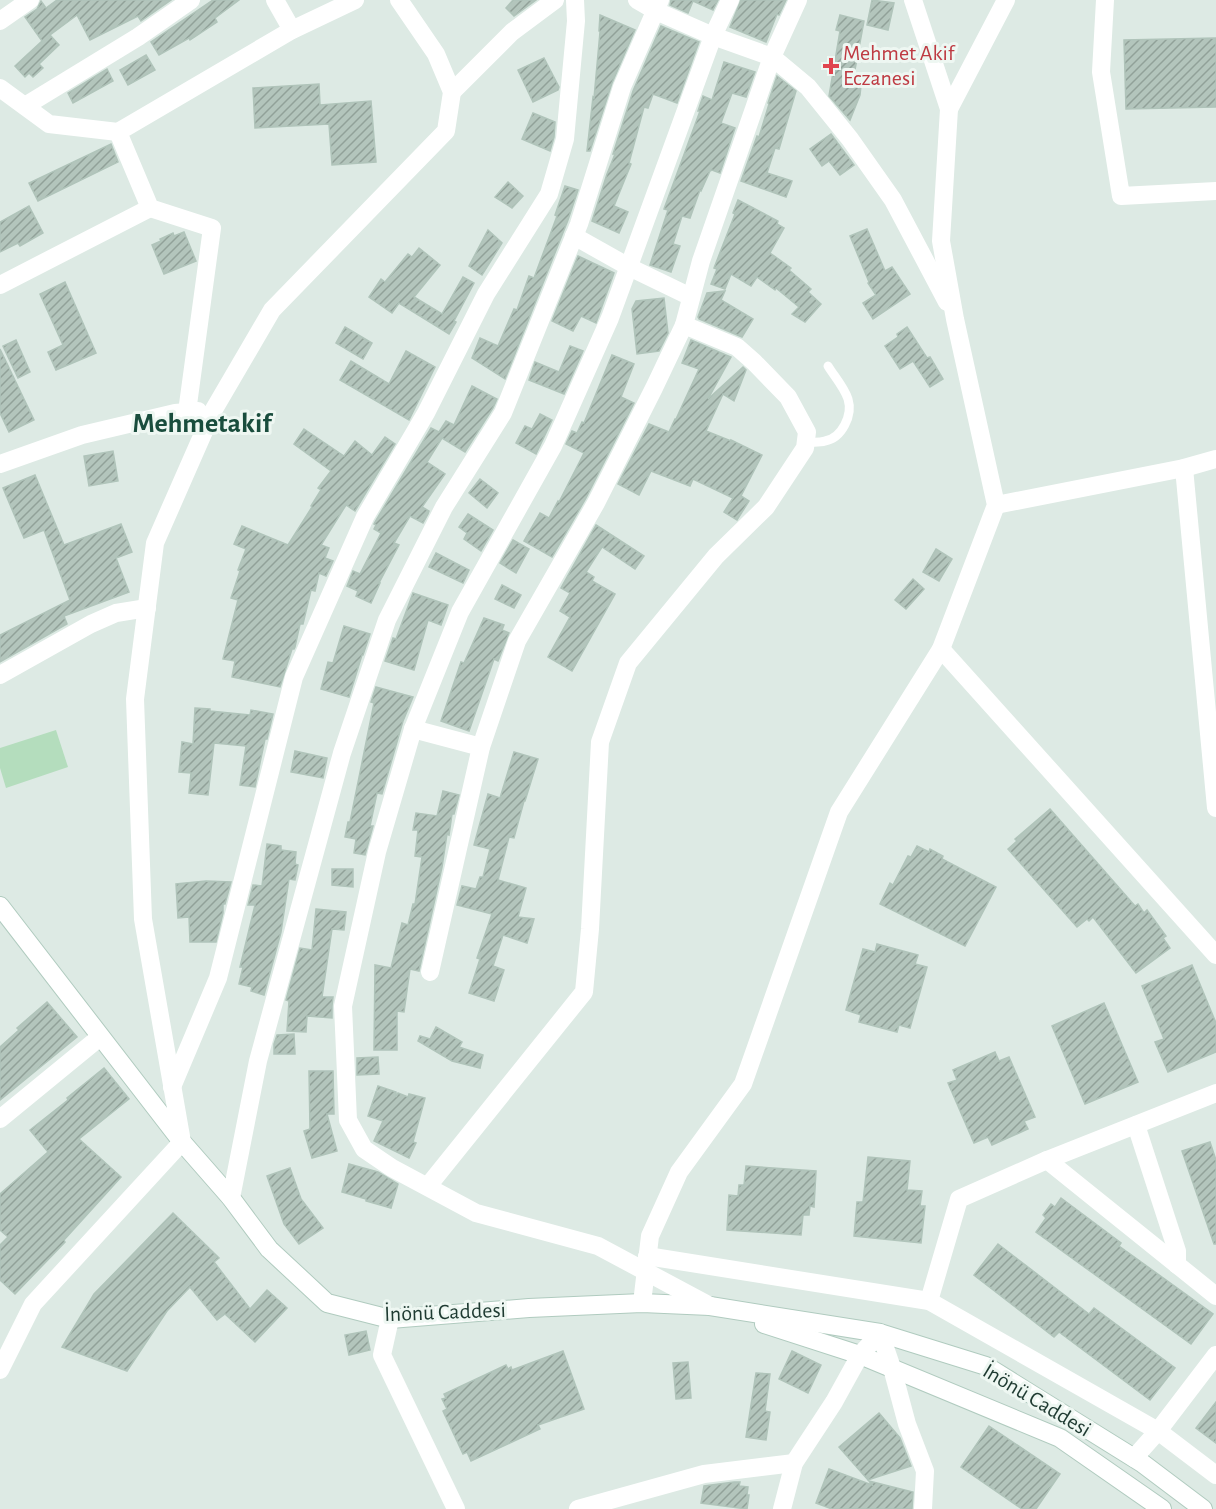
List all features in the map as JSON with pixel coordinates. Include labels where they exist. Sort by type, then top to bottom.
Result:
[{"type":"street","points":[[0,21],[30,0]]},
{"type":"street","points":[[25,106],[138,37],[191,0]]},
{"type":"street","points":[[275,0],[292,30]]},
{"type":"street","points":[[0,88],[49,124],[118,132],[292,30],[355,0]]},
{"type":"street","points":[[0,1370],[33,1304],[182,1142],[143,919],[135,699],[155,543],[213,411],[272,310],[446,131],[452,92],[436,54],[399,0]]},
{"type":"street","points":[[452,92],[512,32],[555,0]]},
{"type":"street","points":[[172,1087],[218,978],[294,677],[365,517],[426,412],[486,294],[549,194],[565,139],[576,21],[575,0]]},
{"type":"street","points":[[637,0],[658,5],[713,36],[772,57],[808,87],[850,139],[893,200],[955,319]]},
{"type":"street","points":[[711,1306],[646,1264],[598,1246],[476,1213],[392,1168],[364,1149],[348,1120],[343,1006],[377,852],[413,729],[460,612],[553,446],[610,318],[713,36],[730,0]]},
{"type":"street","points":[[430,972],[481,747],[517,641],[596,503],[684,325],[701,261],[772,57],[798,0]]},
{"type":"street","points":[[642,1303],[650,1236],[679,1172],[743,1084],[840,812],[941,649],[996,505],[955,319],[941,241],[949,109],[913,0]]},
{"type":"street","points":[[949,109],[1006,0]]},
{"type":"street","points":[[1105,0],[1101,72],[1121,196],[1216,191]]},
{"type":"street","points":[[231,1198],[258,1061],[342,753],[387,620],[444,507],[503,412],[574,236],[622,87],[658,5]]},
{"type":"street","points":[[118,132],[150,208]]},
{"type":"street","points":[[0,285],[150,208],[212,228],[187,412]]},
{"type":"street","points":[[574,236],[629,267],[692,297]]},
{"type":"street","points":[[428,1186],[584,992],[590,929],[600,742],[628,663],[716,556],[766,507],[805,448],[807,432],[788,397],[754,362],[737,347],[684,325]]},
{"type":"street","points":[[0,464],[82,435],[175,412],[213,411]]},
{"type":"street","points":[[996,505],[1184,468],[1216,459]]},
{"type":"street","points":[[1184,468],[1216,808]]},
{"type":"street","points":[[0,675],[91,624],[116,613],[147,608]]},
{"type":"street","points":[[941,649],[1216,955]]},
{"type":"street","points":[[413,729],[481,747]]},
{"type":"street","name":"İnönü Caddesi","points":[[2,914],[182,1142],[231,1198],[269,1249],[327,1303],[390,1319],[529,1308],[642,1303],[711,1306],[880,1333],[986,1366],[1134,1458],[1203,1509]]},
{"type":"street","points":[[0,1119],[100,1037]]},
{"type":"street","points":[[928,1301],[959,1199],[1047,1160],[1216,1093]]},
{"type":"street","points":[[1136,1125],[1177,1251],[1177,1265]]},
{"type":"street","points":[[1047,1160],[1216,1296]]},
{"type":"street","points":[[646,1264],[928,1301],[1158,1431],[1216,1475]]},
{"type":"street","name":"İnönü Caddesi","points":[[711,1306],[860,1355],[1060,1438],[1162,1509]]},
{"type":"street","points":[[390,1319],[382,1355],[456,1509]]},
{"type":"street","points":[[782,1509],[794,1463],[834,1402],[860,1355],[880,1333],[907,1424],[925,1471],[923,1509]]},
{"type":"street","points":[[1134,1458],[1158,1431],[1216,1355]]},
{"type":"street","points":[[578,1509],[704,1474],[794,1463]]},
{"type":"lane","points":[[806,442],[832,439],[847,422],[849,405],[847,397],[828,366]]},
{"type":"green space","points":[[56,730],[68,767],[6,788],[0,768],[0,748]]},
{"type":"building","points":[[57,0],[171,0],[141,21],[138,16],[90,40],[77,15],[50,35],[59,45],[39,64],[43,68],[33,77],[29,73],[25,77],[15,66],[42,41],[25,17],[37,9],[41,1],[46,8]]},
{"type":"building","points":[[213,0],[239,0],[215,18],[217,22],[190,40],[189,38],[159,55],[151,42]]},
{"type":"building","points":[[513,0],[536,0],[514,16],[506,8]]},
{"type":"building","points":[[671,0],[718,0],[713,10],[693,1],[688,13],[670,5]]},
{"type":"building","points":[[741,0],[786,0],[779,15],[777,14],[766,42],[730,27]]},
{"type":"building","points":[[872,0],[894,3],[888,30],[867,25]]},
{"type":"building","points":[[600,15],[635,30],[612,83],[590,151],[587,151],[594,98]]},
{"type":"building","points":[[840,15],[864,21],[854,75],[862,76],[860,95],[850,120],[829,96],[840,31],[836,30]]},
{"type":"building","points":[[661,26],[699,42],[677,103],[653,94],[648,108],[644,107],[629,163],[631,164],[614,206],[628,212],[619,233],[592,221],[633,91]]},
{"type":"building","points":[[1216,38],[1216,107],[1126,109],[1124,40]]},
{"type":"building","points":[[146,55],[155,70],[128,85],[120,70]]},
{"type":"building","points":[[544,58],[559,87],[558,90],[533,102],[518,70]]},
{"type":"building","points":[[724,62],[755,72],[746,97],[732,93],[721,123],[735,128],[720,173],[710,171],[690,218],[682,216],[673,244],[680,246],[671,272],[650,265],[668,210],[664,209],[700,111],[698,111],[703,96],[712,100]]},
{"type":"building","points":[[107,69],[113,81],[73,103],[68,93]]},
{"type":"building","points":[[777,76],[796,91],[779,149],[775,148],[767,173],[792,181],[786,197],[741,181],[757,136],[759,137]]},
{"type":"building","points":[[319,84],[320,105],[371,101],[376,162],[332,165],[329,124],[255,128],[253,88]]},
{"type":"building","points":[[533,113],[555,122],[550,151],[522,139]]},
{"type":"building","points":[[831,134],[854,165],[840,175],[829,161],[822,166],[810,149]]},
{"type":"building","points":[[111,144],[118,162],[38,201],[29,183]]},
{"type":"building","points":[[508,182],[523,196],[512,208],[495,197]]},
{"type":"building","points":[[565,186],[578,190],[505,379],[472,358],[480,338],[498,346],[514,309],[517,310],[529,276],[534,278],[557,216],[555,215]]},
{"type":"building","points":[[738,200],[778,221],[777,224],[784,228],[770,253],[791,268],[789,270],[811,289],[808,292],[821,304],[805,322],[792,314],[799,307],[776,288],[775,290],[757,277],[751,286],[731,274],[725,289],[711,284],[717,269],[714,268],[735,214],[733,213]]},
{"type":"building","points":[[29,206],[43,233],[20,246],[18,243],[0,252],[0,222]]},
{"type":"building","points":[[867,229],[885,271],[892,267],[910,294],[873,319],[863,303],[876,295],[868,283],[850,236]]},
{"type":"building","points":[[488,230],[502,243],[482,275],[469,266]]},
{"type":"building","points":[[184,232],[196,261],[164,274],[152,245],[173,233],[174,236]]},
{"type":"building","points":[[419,248],[440,265],[414,297],[442,314],[463,277],[474,283],[449,334],[399,303],[392,313],[369,297],[381,279],[385,282],[408,254],[412,257]]},
{"type":"building","points":[[578,256],[614,273],[596,323],[581,316],[573,331],[552,321]]},
{"type":"building","points":[[65,282],[96,353],[56,370],[48,352],[63,345],[40,294]]},
{"type":"building","points":[[725,291],[721,300],[753,319],[742,337],[698,317],[707,293]]},
{"type":"building","points":[[664,298],[668,333],[659,351],[637,354],[632,309],[636,301]]},
{"type":"building","points":[[345,327],[372,343],[363,359],[336,343]]},
{"type":"building","points":[[907,327],[927,358],[930,357],[943,379],[930,387],[913,361],[900,369],[885,346]]},
{"type":"building","points":[[16,340],[30,372],[18,378],[3,346]]},
{"type":"building","points":[[691,340],[731,357],[708,399],[743,367],[746,370],[734,401],[723,394],[706,431],[762,455],[741,496],[749,501],[737,520],[724,512],[733,498],[693,479],[690,486],[651,471],[639,495],[618,484],[649,424],[669,432],[676,419],[699,369],[682,363]]},
{"type":"building","points":[[570,346],[583,351],[564,394],[529,380],[535,362],[559,372]]},
{"type":"building","points":[[0,349],[34,420],[9,432],[0,413]]},
{"type":"building","points":[[406,351],[435,367],[409,420],[340,380],[351,361],[389,384]]},
{"type":"building","points":[[612,355],[634,364],[621,397],[634,403],[586,498],[552,557],[524,541],[540,513],[549,518],[584,453],[566,444],[572,431],[577,433],[582,422],[584,423]]},
{"type":"building","points":[[472,386],[497,399],[493,408],[465,452],[442,438],[427,462],[445,474],[422,507],[429,511],[428,514],[423,523],[410,516],[394,543],[399,545],[371,603],[356,596],[358,591],[347,586],[353,571],[360,574],[381,533],[374,529],[375,522],[431,428],[439,432],[446,421],[454,425]]},
{"type":"building","points":[[540,414],[552,420],[536,454],[516,443],[525,426],[532,429]]},
{"type":"building","points":[[304,429],[344,456],[355,441],[372,455],[385,437],[395,444],[355,511],[346,505],[321,545],[329,548],[325,558],[333,561],[326,576],[319,573],[315,591],[311,590],[303,624],[300,624],[295,647],[292,649],[280,687],[232,677],[235,661],[223,659],[238,600],[231,598],[246,549],[234,544],[242,526],[288,545],[321,490],[318,488],[331,471],[294,444]]},
{"type":"building","points":[[113,451],[118,481],[89,486],[84,456]]},
{"type":"building","points":[[35,475],[64,545],[121,524],[132,552],[116,558],[129,592],[64,616],[67,624],[0,662],[0,635],[70,600],[44,530],[24,538],[3,488]]},
{"type":"building","points":[[480,479],[498,493],[487,508],[469,493]]},
{"type":"building","points":[[468,514],[493,530],[481,551],[464,539],[467,533],[459,527]]},
{"type":"building","points":[[596,525],[644,556],[635,569],[602,547],[586,572],[594,577],[592,581],[615,594],[572,671],[548,657],[570,617],[560,611],[570,593],[561,588]]},
{"type":"building","points":[[513,540],[529,549],[516,573],[500,563]]},
{"type":"building","points":[[936,549],[952,559],[939,581],[923,572]]},
{"type":"building","points":[[436,553],[469,570],[463,583],[429,567]]},
{"type":"building","points":[[913,579],[924,589],[906,609],[895,600]]},
{"type":"building","points":[[502,585],[521,595],[514,608],[495,599]]},
{"type":"building","points":[[413,593],[448,605],[441,625],[428,620],[414,670],[385,661]]},
{"type":"building","points":[[484,618],[504,625],[502,630],[509,633],[498,661],[494,659],[469,731],[441,721],[461,662],[464,663]]},
{"type":"building","points":[[344,626],[370,634],[349,697],[321,689],[328,662],[333,663]]},
{"type":"building","points":[[376,687],[413,697],[403,721],[382,794],[377,793],[370,826],[373,826],[365,855],[354,853],[356,839],[345,837],[374,703],[371,702]]},
{"type":"building","points":[[195,708],[250,715],[251,710],[273,714],[255,787],[240,785],[246,746],[214,743],[208,795],[189,793],[191,773],[179,772],[182,742],[193,744]]},
{"type":"building","points":[[295,751],[327,758],[323,778],[291,772]]},
{"type":"building","points":[[514,752],[538,759],[514,838],[509,837],[498,880],[526,888],[518,917],[534,919],[527,943],[503,935],[493,966],[504,970],[494,1001],[469,993],[480,959],[477,958],[492,914],[457,905],[462,886],[476,889],[480,877],[483,877],[490,849],[474,845],[488,794],[500,798]]},
{"type":"building","points":[[443,791],[459,795],[454,814],[452,814],[449,835],[447,834],[419,971],[410,969],[404,1012],[397,1011],[397,1050],[374,1050],[375,965],[391,968],[402,923],[408,925],[413,904],[415,904],[422,857],[415,856],[418,830],[413,830],[416,813],[437,816]]},
{"type":"building","points":[[1050,809],[1135,906],[1138,904],[1144,913],[1147,910],[1166,936],[1163,938],[1170,948],[1136,973],[1093,917],[1077,927],[1008,849],[1017,841],[1015,839]]},
{"type":"building","points":[[267,844],[281,846],[281,850],[296,852],[295,864],[298,865],[295,880],[289,879],[281,932],[264,995],[251,991],[252,987],[239,984],[243,967],[240,967],[255,905],[248,905],[253,885],[262,886]]},
{"type":"building","points":[[917,846],[929,852],[930,849],[943,856],[942,859],[996,887],[965,946],[880,904],[890,883],[893,885],[908,856],[911,857]]},
{"type":"building","points":[[332,869],[353,869],[353,887],[332,885]]},
{"type":"building","points":[[206,881],[231,882],[225,904],[223,904],[216,942],[190,942],[189,917],[178,918],[176,884]]},
{"type":"building","points":[[316,909],[346,912],[344,930],[332,929],[322,997],[333,997],[332,1018],[307,1016],[306,1032],[287,1031],[289,1001],[286,1000],[300,948],[312,950]]},
{"type":"building","points":[[877,944],[918,955],[915,964],[927,967],[910,1028],[899,1025],[897,1032],[859,1022],[861,1015],[846,1010],[863,949],[875,952]]},
{"type":"building","points":[[1192,965],[1216,1023],[1216,1052],[1168,1072],[1155,1042],[1164,1039],[1142,986]]},
{"type":"building","points":[[47,1002],[77,1037],[0,1100],[0,1047],[19,1030],[17,1028]]},
{"type":"building","points":[[1104,1003],[1138,1082],[1085,1104],[1052,1026]]},
{"type":"building","points":[[436,1027],[462,1042],[459,1047],[483,1055],[480,1068],[452,1061],[418,1041],[420,1036],[430,1039]]},
{"type":"building","points":[[294,1034],[295,1054],[274,1054],[277,1035]]},
{"type":"building","points":[[995,1052],[999,1061],[1009,1057],[1035,1117],[1024,1121],[1028,1129],[992,1145],[988,1137],[974,1143],[948,1083],[957,1080],[953,1070]]},
{"type":"building","points":[[378,1057],[379,1074],[357,1075],[357,1058]]},
{"type":"building","points":[[104,1068],[129,1099],[79,1139],[121,1177],[64,1240],[65,1242],[15,1294],[0,1280],[0,1245],[8,1237],[0,1230],[0,1194],[48,1152],[30,1130]]},
{"type":"building","points":[[309,1071],[333,1071],[334,1114],[327,1114],[337,1151],[312,1158],[304,1131],[310,1129]]},
{"type":"building","points":[[378,1086],[396,1092],[396,1097],[398,1093],[408,1097],[409,1094],[425,1098],[413,1142],[416,1143],[409,1158],[374,1141],[383,1121],[368,1116]]},
{"type":"building","points":[[1210,1142],[1216,1160],[1216,1244],[1214,1244],[1182,1151]]},
{"type":"building","points":[[868,1157],[910,1161],[907,1190],[922,1191],[920,1206],[925,1206],[921,1243],[854,1236],[857,1202],[863,1202]]},
{"type":"building","points":[[349,1164],[378,1172],[398,1184],[391,1208],[342,1192]]},
{"type":"building","points":[[746,1166],[816,1171],[814,1207],[810,1206],[809,1215],[803,1215],[801,1235],[727,1230],[729,1195],[738,1196],[739,1185],[744,1185]]},
{"type":"building","points":[[290,1168],[301,1199],[323,1228],[299,1244],[284,1224],[267,1176]]},
{"type":"building","points":[[1061,1198],[1121,1243],[1119,1246],[1213,1314],[1191,1344],[1036,1232],[1046,1218],[1043,1215],[1051,1204],[1055,1207]]},
{"type":"building","points":[[173,1213],[219,1258],[214,1262],[250,1309],[267,1290],[287,1308],[255,1342],[225,1314],[217,1320],[190,1287],[167,1311],[127,1371],[62,1347],[94,1294]]},
{"type":"building","points":[[998,1244],[1089,1314],[1094,1308],[1175,1368],[1150,1400],[1059,1332],[1054,1337],[974,1275]]},
{"type":"building","points":[[366,1331],[370,1350],[349,1355],[345,1335]]},
{"type":"building","points":[[563,1351],[584,1409],[538,1425],[540,1429],[471,1461],[467,1452],[463,1454],[443,1411],[447,1409],[442,1399],[446,1398],[444,1394],[506,1365],[512,1370]]},
{"type":"building","points":[[792,1351],[821,1365],[808,1393],[779,1379]]},
{"type":"building","points":[[688,1362],[691,1398],[676,1399],[673,1363]]},
{"type":"building","points":[[756,1373],[770,1374],[765,1411],[770,1412],[766,1440],[746,1437]]},
{"type":"building","points":[[1216,1402],[1216,1443],[1196,1428]]},
{"type":"building","points":[[879,1413],[900,1438],[911,1466],[868,1480],[839,1447]]},
{"type":"building","points":[[989,1426],[1060,1474],[1036,1509],[1022,1509],[961,1467]]},
{"type":"building","points":[[829,1469],[872,1485],[869,1481],[913,1492],[912,1509],[832,1509],[816,1503]]},
{"type":"building","points":[[740,1482],[739,1486],[748,1487],[747,1509],[701,1503],[704,1486]]},
{"type":"place","name":"Mehmet Akif Eczanesi","points":[[831,66]]},
{"type":"district","name":"Mehmetakif","points":[[202,424]]}]
